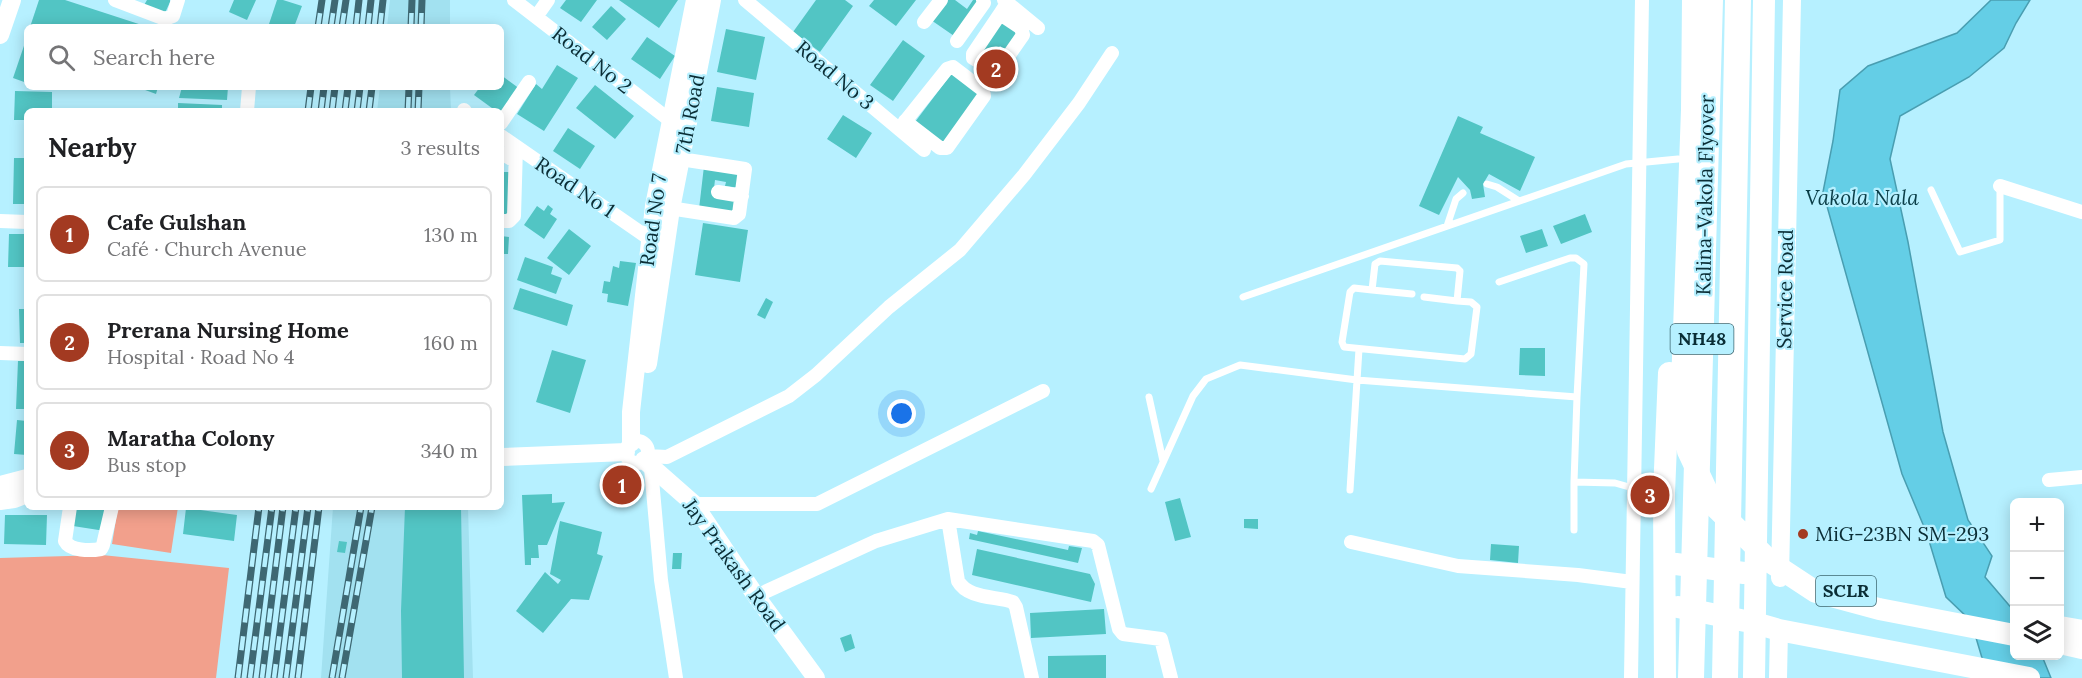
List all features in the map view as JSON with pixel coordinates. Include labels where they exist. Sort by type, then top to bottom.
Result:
[{"type":"highway","points":[[1665,678],[1664,493],[1684,0]]},
{"type":"highway","points":[[1693,0],[1692,110],[1682,385],[1688,451],[1714,506],[1772,563],[1816,592],[1879,609],[2010,633]]},
{"type":"highway","name":"Kalina-Vakola Flyover","points":[[1691,678],[1710,0]]},
{"type":"highway","name":"Kalina-Vakola Flyover","points":[[1725,678],[1738,0]]},
{"type":"highway","points":[[1754,678],[1764,0]]},
{"type":"highway","name":"SCLR","points":[[1665,562],[1780,578],[2010,619]]},
{"type":"highway","points":[[1665,604],[1779,630],[2029,678]]},
{"type":"highway","points":[[2064,628],[2082,631]]},
{"type":"highway","points":[[2064,644],[2082,648]]},
{"type":"street","points":[[0,34],[12,0]]},
{"type":"street","points":[[115,0],[165,19],[173,16],[178,0]]},
{"type":"street","name":"Road No 2","points":[[514,0],[687,132]]},
{"type":"street","name":"Road No 7","points":[[640,453],[631,412],[662,207],[663,156],[695,0]]},
{"type":"street","name":"7th Road","points":[[662,207],[681,159],[712,0]]},
{"type":"street","name":"Road No 3","points":[[746,0],[902,125],[924,150]]},
{"type":"street","points":[[924,22],[941,0]]},
{"type":"street","points":[[957,41],[984,3],[983,0]]},
{"type":"street","points":[[1630,678],[1642,0]]},
{"type":"street","name":"Service Road","points":[[1780,578],[1792,0]]},
{"type":"street","points":[[536,17],[544,2]]},
{"type":"street","points":[[1004,6],[1038,28]]},
{"type":"street","points":[[504,457],[640,453],[667,457],[789,396],[816,375],[888,307],[960,250],[1052,139],[1112,53]]},
{"type":"street","points":[[951,67],[983,90],[984,96],[947,147],[940,147],[902,125],[951,67]]},
{"type":"street","points":[[504,119],[529,82]]},
{"type":"street","points":[[247,108],[249,90]]},
{"type":"street","name":"Road No 1","points":[[504,140],[515,154],[657,243]]},
{"type":"street","points":[[504,153],[515,154],[514,216],[509,221],[504,221]]},
{"type":"street","points":[[662,207],[735,218],[740,214],[745,169],[663,156]]},
{"type":"street","points":[[2000,186],[2082,212]]},
{"type":"street","points":[[718,192],[742,195]]},
{"type":"street","points":[[0,221],[24,222]]},
{"type":"street","points":[[0,353],[24,354]]},
{"type":"street","points":[[694,504],[817,504],[1043,391]]},
{"type":"street","points":[[640,453],[676,678]]},
{"type":"street","name":"Jay Prakash Road","points":[[640,453],[694,504],[756,596],[816,678]]},
{"type":"street","points":[[2049,480],[2082,477]]},
{"type":"street","points":[[0,485],[24,479]]},
{"type":"street","points":[[0,501],[24,495]]},
{"type":"street","points":[[70,510],[66,545],[70,548],[95,550],[101,549],[103,545],[111,510]]},
{"type":"street","points":[[948,519],[958,581],[966,590],[1013,602],[1032,678]]},
{"type":"street","points":[[756,596],[876,540],[948,519],[1093,541],[1098,545],[1119,629],[1124,633],[1161,639],[1172,678]]},
{"type":"street","points":[[1351,543],[1458,566],[1578,575],[1632,582]]},
{"type":"street","points":[[1778,678],[1779,630]]},
{"type":"lane","points":[[1243,297],[1618,166],[1638,161],[1678,159]]},
{"type":"lane","points":[[1487,184],[1497,187],[1519,201]]},
{"type":"lane","points":[[1931,190],[1960,252],[2000,240],[2000,186]]},
{"type":"lane","points":[[1447,226],[1456,199],[1463,193]]},
{"type":"lane","points":[[1499,282],[1570,258],[1576,258],[1584,264],[1577,397],[1574,530]]},
{"type":"lane","points":[[1372,290],[1375,264],[1380,261],[1457,268],[1461,274],[1457,301]]},
{"type":"lane","points":[[1412,294],[1354,288],[1350,292],[1342,342],[1344,347],[1465,359],[1472,354],[1477,307],[1471,302],[1424,297]]},
{"type":"lane","points":[[1350,490],[1359,349]]},
{"type":"lane","points":[[1151,489],[1192,396],[1206,378],[1240,365],[1357,380],[1577,397]]},
{"type":"lane","points":[[1149,397],[1163,461]]},
{"type":"lane","points":[[1574,482],[1615,483],[1647,492],[1664,493]]},
{"type":"shaded area","points":[[390,0],[450,0],[450,24],[387,24]]},
{"type":"shaded area","points":[[380,90],[450,90],[451,108],[377,108]]},
{"type":"shaded area","points":[[118,510],[178,510],[171,553],[112,544]]},
{"type":"shaded area","points":[[333,510],[468,510],[473,678],[321,678]]},
{"type":"shaded area","points":[[102,555],[229,568],[216,678],[0,678],[0,558]]},
{"type":"water","name":"Vakola Nala","points":[[1991,0],[2030,0],[2004,48],[1969,77],[1900,116],[1890,159],[1908,242],[1943,432],[1968,520],[1992,556],[1985,577],[2010,606],[2010,660],[2044,660],[2051,678],[1988,678],[1971,621],[1946,597],[1927,534],[1902,474],[1823,192],[1840,90],[1868,66],[1957,33]]},
{"type":"building","points":[[39,0],[65,0],[139,24],[31,24]]},
{"type":"building","points":[[147,0],[170,0],[170,2],[165,13],[143,7]]},
{"type":"building","points":[[234,0],[256,0],[247,20],[229,12]]},
{"type":"building","points":[[277,0],[302,6],[295,24],[269,24]]},
{"type":"building","points":[[566,0],[597,0],[581,22],[560,8]]},
{"type":"building","points":[[619,0],[678,0],[659,28]]},
{"type":"building","points":[[816,0],[845,0],[853,6],[820,52],[793,32]]},
{"type":"building","points":[[874,0],[916,0],[896,26],[869,6]]},
{"type":"building","points":[[946,0],[955,0],[967,9],[973,0],[978,0],[957,38],[931,20]]},
{"type":"building","points":[[611,6],[626,19],[607,40],[592,27]]},
{"type":"building","points":[[1001,18],[1020,32],[1007,51],[1000,46],[993,55],[1000,59],[994,66],[977,55]]},
{"type":"building","points":[[726,29],[765,37],[756,80],[717,72]]},
{"type":"building","points":[[647,37],[675,56],[660,79],[631,59]]},
{"type":"building","points":[[903,40],[925,56],[893,101],[870,85]]},
{"type":"building","points":[[24,46],[24,82],[13,78]]},
{"type":"building","points":[[557,65],[578,78],[544,131],[517,114],[536,84],[542,89]]},
{"type":"building","points":[[952,73],[981,94],[944,145],[915,122]]},
{"type":"building","points":[[504,77],[520,89],[504,110],[504,108],[492,108],[474,95],[478,90],[504,90]]},
{"type":"building","points":[[595,85],[634,116],[615,139],[576,108]]},
{"type":"building","points":[[717,87],[754,93],[749,127],[711,121]]},
{"type":"building","points":[[145,90],[157,90],[156,94]]},
{"type":"building","points":[[181,90],[228,90],[227,100],[179,98]]},
{"type":"building","points":[[15,91],[52,92],[52,108],[24,108],[24,120],[14,120]]},
{"type":"building","points":[[178,103],[222,105],[222,108],[178,108]]},
{"type":"building","points":[[843,115],[872,133],[856,158],[827,139]]},
{"type":"building","points":[[1458,116],[1483,127],[1480,133],[1535,157],[1520,191],[1489,174],[1483,184],[1485,197],[1472,199],[1470,190],[1458,177],[1439,215],[1419,206]]},
{"type":"building","points":[[568,128],[595,146],[580,169],[553,151]]},
{"type":"building","points":[[14,158],[24,158],[24,204],[13,204]]},
{"type":"building","points":[[704,166],[743,171],[741,188],[725,186],[726,182],[715,180],[713,196],[736,199],[734,214],[699,209]]},
{"type":"building","points":[[504,172],[511,172],[508,219],[504,219]]},
{"type":"building","points":[[548,205],[553,209],[550,214],[557,219],[544,239],[524,225],[537,206],[544,211]]},
{"type":"building","points":[[1585,214],[1592,232],[1561,244],[1553,226]]},
{"type":"building","points":[[703,223],[748,230],[740,282],[695,275]]},
{"type":"building","points":[[569,229],[591,246],[569,275],[547,258]]},
{"type":"building","points":[[1542,229],[1548,246],[1526,253],[1520,236]]},
{"type":"building","points":[[9,234],[24,234],[24,267],[8,267]]},
{"type":"building","points":[[504,236],[509,237],[508,254],[504,254]]},
{"type":"building","points":[[525,257],[553,267],[551,274],[562,278],[556,294],[517,280]]},
{"type":"building","points":[[620,261],[636,263],[628,306],[607,302],[608,294],[602,293],[604,281],[610,282],[613,266],[619,268]]},
{"type":"building","points":[[520,288],[573,305],[567,326],[513,309]]},
{"type":"building","points":[[766,298],[773,302],[765,319],[757,315]]},
{"type":"building","points":[[19,309],[24,309],[24,343],[20,343]]},
{"type":"building","points":[[1520,348],[1545,348],[1545,376],[1519,375]]},
{"type":"building","points":[[552,350],[586,360],[570,413],[536,402]]},
{"type":"building","points":[[18,361],[24,361],[24,409],[16,409]]},
{"type":"building","points":[[17,420],[24,421],[24,455],[14,454]]},
{"type":"building","points":[[552,494],[552,503],[565,502],[547,545],[538,545],[539,558],[531,558],[531,565],[525,565],[522,495]]},
{"type":"building","points":[[1180,498],[1191,537],[1175,541],[1165,502]]},
{"type":"building","points":[[76,510],[108,510],[105,531],[73,526]]},
{"type":"building","points":[[186,510],[237,515],[234,541],[183,534]]},
{"type":"building","points":[[405,510],[461,510],[464,678],[402,678],[401,611]]},
{"type":"building","points":[[5,515],[47,515],[46,545],[4,544]]},
{"type":"building","points":[[1244,519],[1258,519],[1258,529],[1244,528]]},
{"type":"building","points":[[560,521],[602,532],[597,554],[603,556],[589,600],[571,599],[543,633],[516,611],[545,572],[558,584],[561,580],[550,574]]},
{"type":"building","points":[[978,531],[1068,550],[1069,546],[1082,548],[1078,563],[969,539],[970,533],[977,535]]},
{"type":"building","points":[[339,541],[347,542],[345,553],[337,552]]},
{"type":"building","points":[[1491,544],[1519,546],[1518,563],[1490,560]]},
{"type":"building","points":[[977,549],[1090,574],[1095,584],[1091,602],[972,575]]},
{"type":"building","points":[[673,553],[682,553],[681,569],[672,569]]},
{"type":"building","points":[[1104,609],[1106,634],[1031,638],[1030,613]]},
{"type":"building","points":[[851,634],[855,648],[845,652],[840,638]]},
{"type":"building","points":[[1106,655],[1106,678],[1048,678],[1048,656]]},
{"type":"railway","points":[[318,24],[322,0]]},
{"type":"railway","points":[[331,24],[335,0]]},
{"type":"railway","points":[[342,24],[346,0]]},
{"type":"railway","points":[[356,24],[359,0]]},
{"type":"railway","points":[[368,24],[371,0]]},
{"type":"railway","points":[[380,24],[383,0]]},
{"type":"railway","points":[[411,24],[412,0]]},
{"type":"railway","points":[[421,24],[422,0]]},
{"type":"railway","points":[[308,108],[311,90]]},
{"type":"railway","points":[[321,108],[324,90]]},
{"type":"railway","points":[[332,108],[335,90]]},
{"type":"railway","points":[[345,108],[348,90]]},
{"type":"railway","points":[[357,108],[360,90]]},
{"type":"railway","points":[[369,108],[372,90]]},
{"type":"railway","points":[[408,108],[409,90]]},
{"type":"railway","points":[[418,108],[419,90]]},
{"type":"railway","points":[[238,678],[259,510]]},
{"type":"railway","points":[[250,678],[272,510]]},
{"type":"railway","points":[[262,678],[283,510]]},
{"type":"railway","points":[[274,678],[296,510]]},
{"type":"railway","points":[[286,678],[308,510]]},
{"type":"railway","points":[[298,678],[319,510]]},
{"type":"railway","points":[[332,678],[360,510]]},
{"type":"railway","points":[[342,678],[371,510]]},
{"type":"place","name":"Prerana Nursing Home","points":[[996,69]]},
{"type":"place","name":"Cafe Gulshan","points":[[622,485]]},
{"type":"place","name":"Maratha Colony","points":[[1650,495]]},
{"type":"place","name":"MiG-23BN SM-293","points":[[1803,534]]}]
